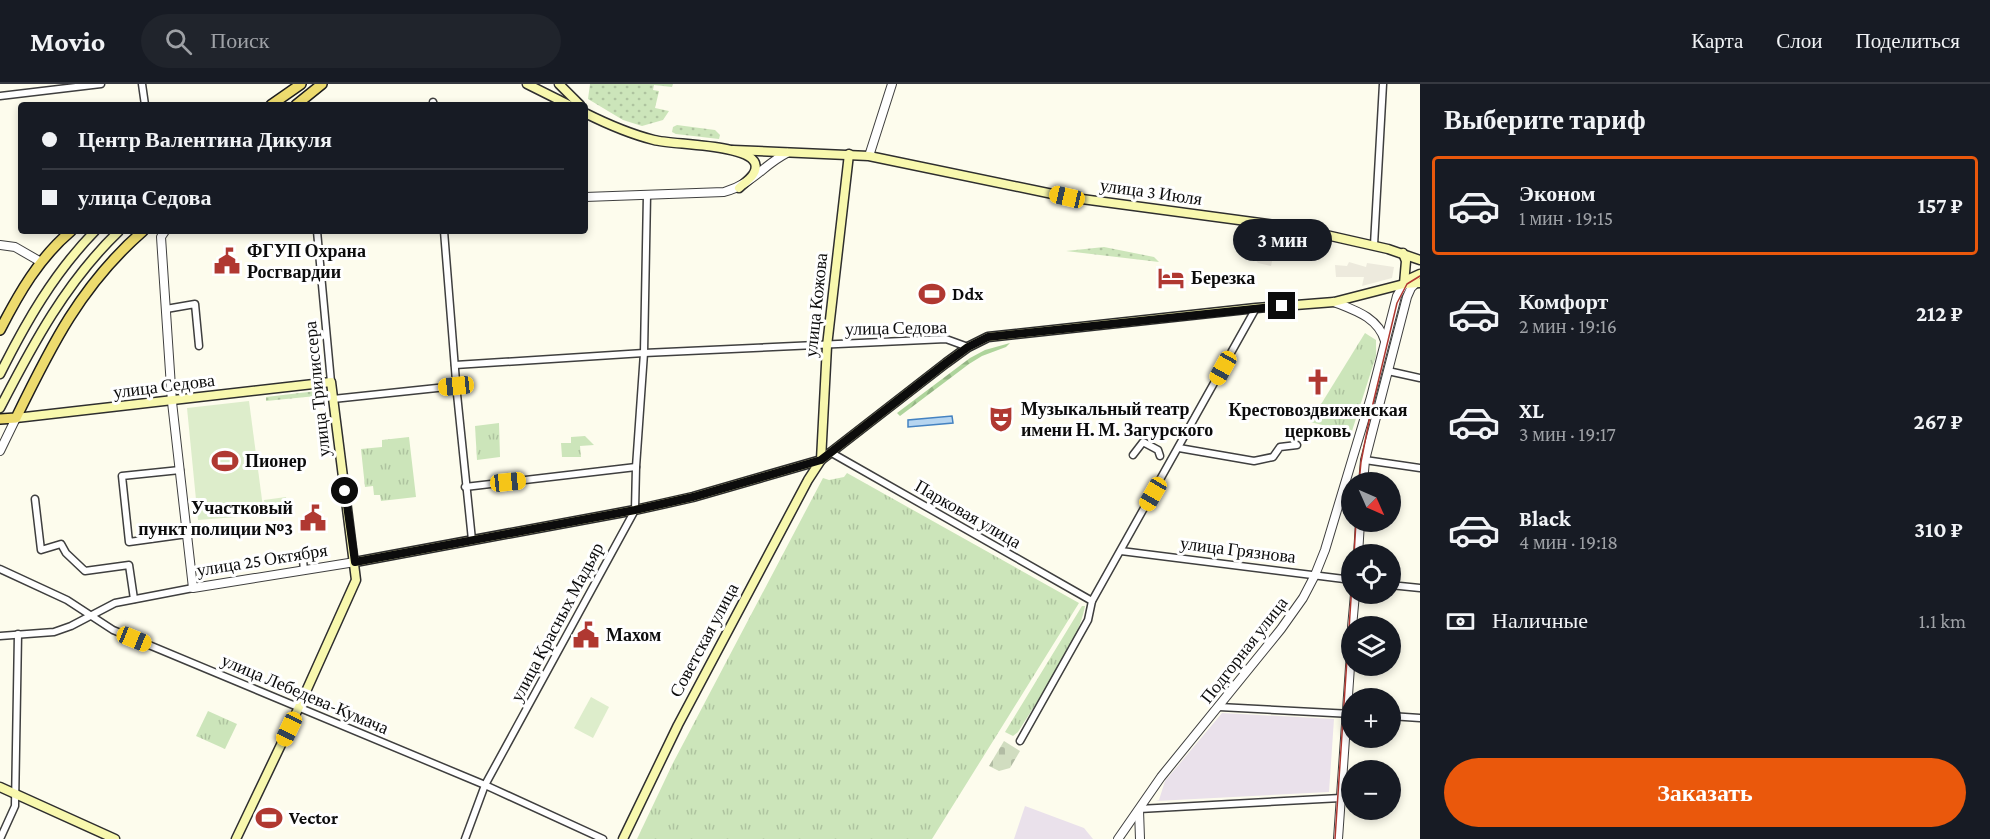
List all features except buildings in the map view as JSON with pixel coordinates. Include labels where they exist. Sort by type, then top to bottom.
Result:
[{"type":"main road","points":[[275,102],[301,84]]},
{"type":"main road","points":[[300,102],[322,84]]},
{"type":"main road","points":[[527,84],[562,102]]},
{"type":"main road","points":[[559,84],[577,102]]},
{"type":"main road","name":"улица 3 Июля","points":[[588,113],[594,118],[655,140],[733,150],[869,156],[1067,197],[1291,227],[1374,245],[1420,260]]},
{"type":"main road","points":[[733,150],[749,156],[756,166],[752,176],[738,188]]},
{"type":"main road","name":"улица Кожова","points":[[821,460],[826,346],[849,154]]},
{"type":"main road","points":[[0,330],[27,280],[68,234]]},
{"type":"main road","points":[[0,374],[48,287],[66,262],[92,234]]},
{"type":"main road","points":[[0,408],[26,357],[63,296],[100,249],[116,234]]},
{"type":"main road","points":[[16,418],[61,329],[80,299],[116,257],[140,234]]},
{"type":"main road","points":[[1402,254],[1406,261],[1404,284]]},
{"type":"main road","points":[[1404,284],[1420,273]]},
{"type":"main road","points":[[1404,284],[1418,283]]},
{"type":"main road","name":"улица Седова","points":[[968,347],[988,337],[1256,308],[1334,302],[1404,284]]},
{"type":"main road","name":"улица 25 Октября","points":[[355,562],[635,510],[693,497],[821,460],[968,347]]},
{"type":"main road","name":"улица Седова","points":[[0,419],[172,402],[331,382]]},
{"type":"main road","name":"улица Трилиссера","points":[[236,839],[356,580],[331,382]]},
{"type":"main road","name":"Советская улица","points":[[622,839],[678,725],[808,480],[821,460]]},
{"type":"main road","points":[[0,787],[115,839]]},
{"type":"street","points":[[0,96],[102,84]]},
{"type":"street","points":[[142,84],[145,102]]},
{"type":"street","points":[[869,156],[892,84]]},
{"type":"street","points":[[1374,245],[1383,84]]},
{"type":"street","points":[[588,197],[724,192],[738,188],[780,156],[790,152]]},
{"type":"street","name":"улица Красных Мадьяр","points":[[465,839],[485,785],[635,510],[644,353],[647,195]]},
{"type":"street","points":[[163,234],[161,237],[172,402],[193,588]]},
{"type":"street","name":"улица Трилиссера","points":[[318,234],[331,382]]},
{"type":"street","points":[[444,234],[465,487],[472,540]]},
{"type":"street","points":[[0,245],[15,247],[41,262]]},
{"type":"street","points":[[1364,472],[1365,460],[1407,297],[1411,288],[1418,283]]},
{"type":"street","points":[[1404,284],[1407,297]]},
{"type":"street","name":"Подгорная улица","points":[[1118,839],[1161,777],[1281,629],[1303,598],[1315,575],[1371,397],[1397,296],[1404,284]]},
{"type":"street","points":[[1334,302],[1373,321],[1385,342]]},
{"type":"street","points":[[166,309],[195,304],[199,346]]},
{"type":"street","points":[[1020,741],[1088,620],[1092,601],[1256,308]]},
{"type":"street","name":"улица Седова","points":[[454,365],[644,353],[945,339],[968,347]]},
{"type":"street","points":[[1388,370],[1420,378]]},
{"type":"street","points":[[333,399],[456,386]]},
{"type":"street","points":[[0,451],[16,418]]},
{"type":"street","points":[[1133,455],[1143,442],[1158,450],[1160,456]]},
{"type":"street","points":[[1179,448],[1254,461],[1273,457],[1280,447],[1297,445]]},
{"type":"street","name":"Парковая улица","points":[[830,452],[1092,601]]},
{"type":"street","points":[[1365,460],[1420,468]]},
{"type":"street","points":[[465,487],[636,467]]},
{"type":"street","points":[[180,470],[122,476],[129,543],[187,534]]},
{"type":"street","points":[[35,500],[40,550],[61,544],[66,553],[85,572],[129,565],[134,599]]},
{"type":"street","name":"улица Грязнова","points":[[1121,551],[1341,579]]},
{"type":"street","points":[[303,560],[304,570]]},
{"type":"street","name":"улица 25 Октября","points":[[0,636],[54,632],[71,626],[115,603],[134,599],[355,562]]},
{"type":"street","name":"улица Лебедева-Кумача","points":[[0,569],[67,600],[113,630],[485,785],[603,839]]},
{"type":"street","points":[[1401,586],[1420,588]]},
{"type":"street","points":[[0,839],[15,806],[18,634]]},
{"type":"street","points":[[1219,707],[1341,714]]},
{"type":"street","points":[[1401,717],[1420,718]]},
{"type":"street","points":[[1140,839],[1139,809],[1341,798],[1338,839]]},
{"type":"shaded area","points":[[1264,243],[1274,252],[1271,266],[1258,263],[1253,257],[1255,248]]},
{"type":"shaded area","points":[[1349,262],[1366,267],[1367,263],[1394,267],[1392,278],[1362,286],[1364,277],[1336,277],[1335,265],[1347,266]]},
{"type":"shaded area","points":[[1222,713],[1334,719],[1329,792],[1156,801],[1159,800],[1165,781]]},
{"type":"shaded area","points":[[1025,806],[1084,828],[1093,839],[1014,839]]},
{"type":"green space","points":[[590,84],[673,84],[672,87],[654,85],[653,90],[659,91],[655,108],[669,111],[663,120],[642,126],[623,120],[588,99]]},
{"type":"green space","points":[[677,125],[715,130],[720,135],[719,139],[676,134],[672,132],[673,127]]},
{"type":"green space","points":[[1104,247],[1154,257],[1159,262],[1066,251]]},
{"type":"green space","points":[[1365,333],[1376,340],[1376,356],[1352,431],[1310,422]]},
{"type":"green space","points":[[1010,343],[969,364],[900,416],[897,413],[970,358],[985,350]]},
{"type":"green space","points":[[317,391],[326,395],[266,401],[266,397]]},
{"type":"green space","name":"Пионер","points":[[249,401],[264,515],[198,520],[187,408]]},
{"type":"green space","points":[[499,423],[500,457],[477,460],[475,426]]},
{"type":"green space","points":[[585,436],[594,445],[580,446],[581,457],[562,457],[561,443],[571,443],[571,437]]},
{"type":"green space","points":[[409,437],[416,497],[381,501],[380,495],[374,495],[373,486],[365,487],[361,449],[382,447],[382,440]]},
{"type":"green space","points":[[847,473],[1079,603],[932,839],[637,839],[673,763],[823,478],[829,480],[844,477]]},
{"type":"green space","points":[[286,497],[288,513],[267,516],[264,500]]},
{"type":"green space","points":[[1082,606],[1085,606],[1075,637],[1057,671],[1018,732],[1013,736],[1005,732]]},
{"type":"green space","points":[[591,697],[609,707],[593,738],[574,728]]},
{"type":"green space","points":[[208,711],[237,724],[225,749],[196,736]]},
{"type":"green space","points":[[1004,741],[1020,751],[1010,768],[999,771],[989,766]]},
{"type":"water","points":[[952,416],[953,423],[908,427],[908,420]]},
{"type":"tram line","points":[[1360,472],[1370,416],[1397,303],[1407,284],[1420,276]]},
{"type":"tram line","points":[[1355,532],[1355,544]]},
{"type":"tram line","points":[[1335,839],[1351,604]]},
{"type":"place","name":"ФГУП Охрана Росгвардии","points":[[227,261]]},
{"type":"place","name":"Березка","points":[[1171,278]]},
{"type":"place","name":"Ddx","points":[[932,294]]},
{"type":"place","name":"Крестовоздвиженская церковь","points":[[1318,382]]},
{"type":"place","name":"Музыкальный театр имени Н. М. Загурского","points":[[1001,419]]},
{"type":"place","name":"Пионер","points":[[225,461]]},
{"type":"place","name":"Участковый пункт полиции №3","points":[[313,518]]},
{"type":"place","name":"Махом","points":[[586,635]]},
{"type":"place","name":"Vector","points":[[269,818]]},
{"type":"route","points":[[345,491],[355,562],[635,510],[693,497],[821,460],[876,415],[946,363],[968,347],[988,337],[1282,306]]}]
